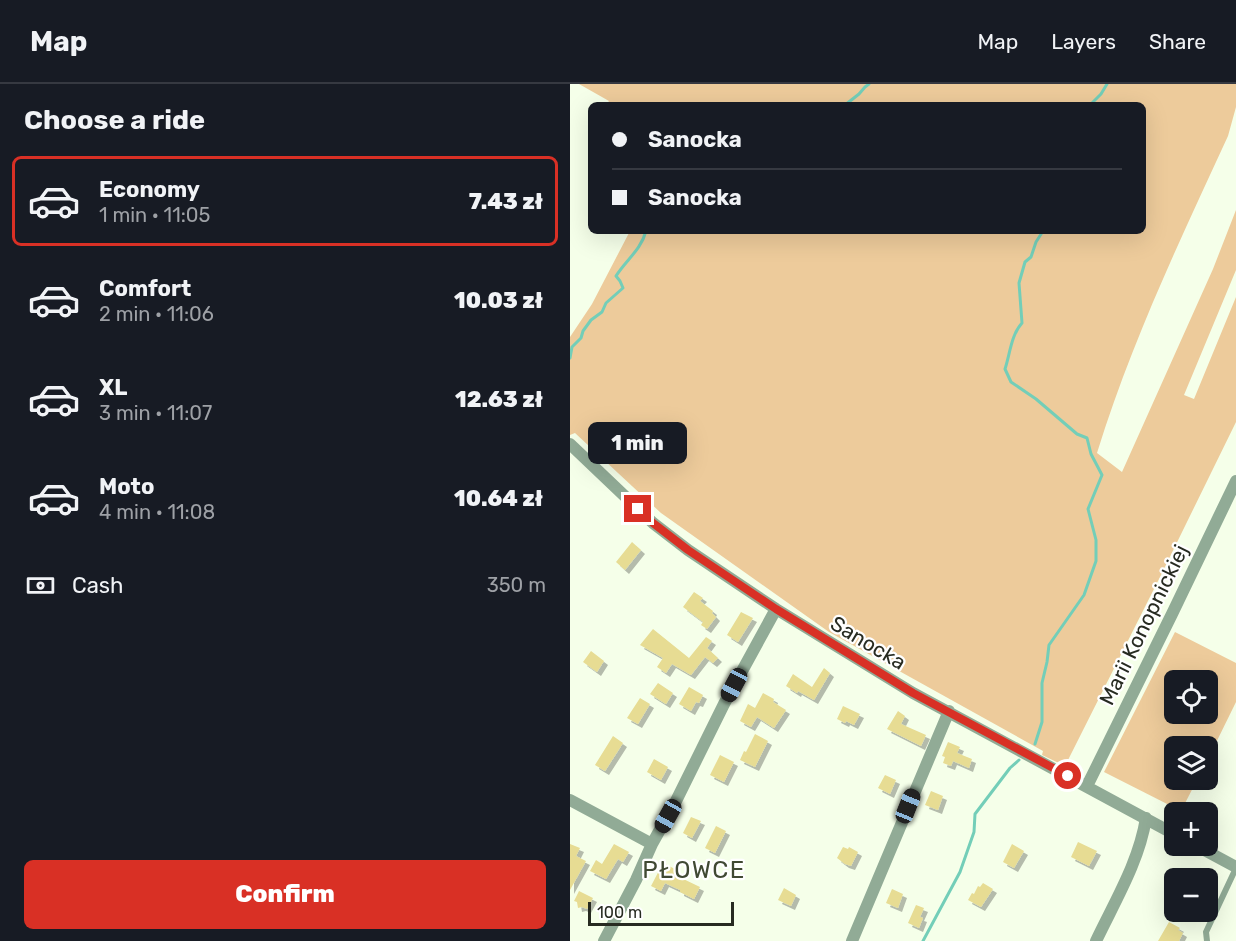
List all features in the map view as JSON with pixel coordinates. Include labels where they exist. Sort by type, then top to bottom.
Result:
[{"type":"street","name":"Sanocka","points":[[570,444],[653,523],[688,550],[776,609],[913,693],[1164,828]]},
{"type":"street","name":"Marii Konopnickiej","points":[[1087,786],[1236,481]]},
{"type":"street","points":[[604,941],[724,704],[776,609]]},
{"type":"street","points":[[852,941],[949,711]]},
{"type":"street","points":[[570,800],[652,844]]},
{"type":"street","points":[[1096,941],[1136,859],[1144,834],[1146,818]]},
{"type":"street","points":[[1215,856],[1236,868]]},
{"type":"lane","points":[[1207,941],[1206,932],[1236,868]]},
{"type":"shaded area","points":[[579,84],[1236,84],[1236,107],[1228,136],[1174,253],[1141,332],[1097,453],[1122,472],[1213,269],[1236,210],[1236,270],[1184,395],[1194,399],[1236,297],[1236,422],[1065,766],[1042,755],[1043,751],[829,632],[661,513],[575,433],[570,435],[570,337],[592,304],[628,234],[1146,234],[1146,102],[609,101]]},
{"type":"shaded area","points":[[1175,632],[1236,663],[1236,702],[1218,739],[1218,736],[1164,736],[1164,790],[1192,790],[1186,802],[1164,802],[1104,772]]},
{"type":"building","points":[[632,542],[641,550],[625,570],[616,562]]},
{"type":"building","points":[[694,592],[703,598],[700,601],[713,611],[716,617],[707,629],[701,625],[703,622],[683,607]]},
{"type":"building","points":[[741,612],[753,618],[738,642],[727,635]]},
{"type":"building","points":[[653,629],[689,658],[706,637],[712,641],[707,648],[718,658],[713,663],[705,657],[691,675],[672,664],[666,673],[657,667],[663,658],[640,645]]},
{"type":"building","points":[[591,651],[604,661],[597,672],[583,662]]},
{"type":"building","points":[[824,668],[830,673],[814,700],[786,686],[793,674],[812,687]]},
{"type":"building","points":[[658,683],[673,693],[666,704],[650,694]]},
{"type":"building","points":[[689,687],[703,695],[691,711],[679,704]]},
{"type":"building","points":[[763,693],[786,710],[774,728],[757,717],[751,727],[740,721],[748,704],[755,708]]},
{"type":"building","points":[[640,698],[650,704],[638,724],[627,718]]},
{"type":"building","points":[[843,706],[860,714],[854,725],[837,719]]},
{"type":"building","points":[[898,711],[905,716],[901,724],[926,735],[921,746],[887,729]]},
{"type":"building","points":[[755,734],[768,741],[755,767],[740,760]]},
{"type":"building","points":[[613,736],[623,743],[605,771],[595,765]]},
{"type":"building","points":[[948,742],[960,747],[957,753],[972,759],[969,768],[953,761],[951,766],[943,763],[945,757],[942,756]]},
{"type":"building","points":[[720,755],[734,762],[724,782],[710,775]]},
{"type":"building","points":[[654,759],[668,767],[661,780],[647,772]]},
{"type":"building","points":[[885,775],[896,780],[890,794],[878,788]]},
{"type":"building","points":[[931,791],[943,796],[938,810],[925,805]]},
{"type":"building","points":[[691,817],[701,821],[692,838],[683,833]]},
{"type":"building","points":[[716,826],[726,831],[715,853],[705,848]]},
{"type":"building","points":[[1078,842],[1097,851],[1089,866],[1071,857]]},
{"type":"building","points":[[570,844],[580,848],[576,856],[586,861],[570,890]]},
{"type":"building","points":[[614,844],[629,852],[623,862],[618,859],[606,879],[590,871],[596,860],[602,864]]},
{"type":"building","points":[[1012,844],[1024,851],[1014,868],[1003,862]]},
{"type":"building","points":[[843,847],[848,849],[849,847],[858,852],[851,866],[837,858]]},
{"type":"building","points":[[663,863],[677,870],[675,875],[700,887],[694,899],[665,883],[661,891],[651,886]]},
{"type":"building","points":[[983,883],[993,889],[981,907],[968,900]]},
{"type":"building","points":[[784,888],[796,895],[791,906],[778,900]]},
{"type":"building","points":[[892,889],[903,894],[898,908],[886,903]]},
{"type":"building","points":[[579,891],[593,898],[587,909],[578,908],[577,902],[574,901]]},
{"type":"building","points":[[916,905],[924,908],[919,928],[908,923]]},
{"type":"building","points":[[1169,922],[1180,928],[1178,930],[1183,933],[1179,941],[1158,941]]},
{"type":"waterway","points":[[849,102],[869,84]]},
{"type":"waterway","points":[[1093,102],[1107,84]]},
{"type":"waterway","points":[[570,358],[572,347],[581,338],[591,320],[602,312],[606,303],[623,288],[616,276],[637,249],[645,234]]},
{"type":"waterway","points":[[1035,744],[1042,722],[1042,683],[1049,645],[1084,595],[1096,561],[1096,540],[1088,509],[1102,475],[1091,454],[1087,438],[1077,434],[1036,399],[1011,382],[1005,369],[1013,339],[1022,323],[1019,283],[1025,262],[1031,257],[1041,234]]},
{"type":"waterway","points":[[923,941],[960,872],[974,832],[975,814],[1010,768],[1019,760]]},
{"type":"district","name":"PŁOWCE","points":[[694,870]]},
{"type":"route","points":[[638,509],[688,550],[776,609],[913,693],[1068,776]]}]
